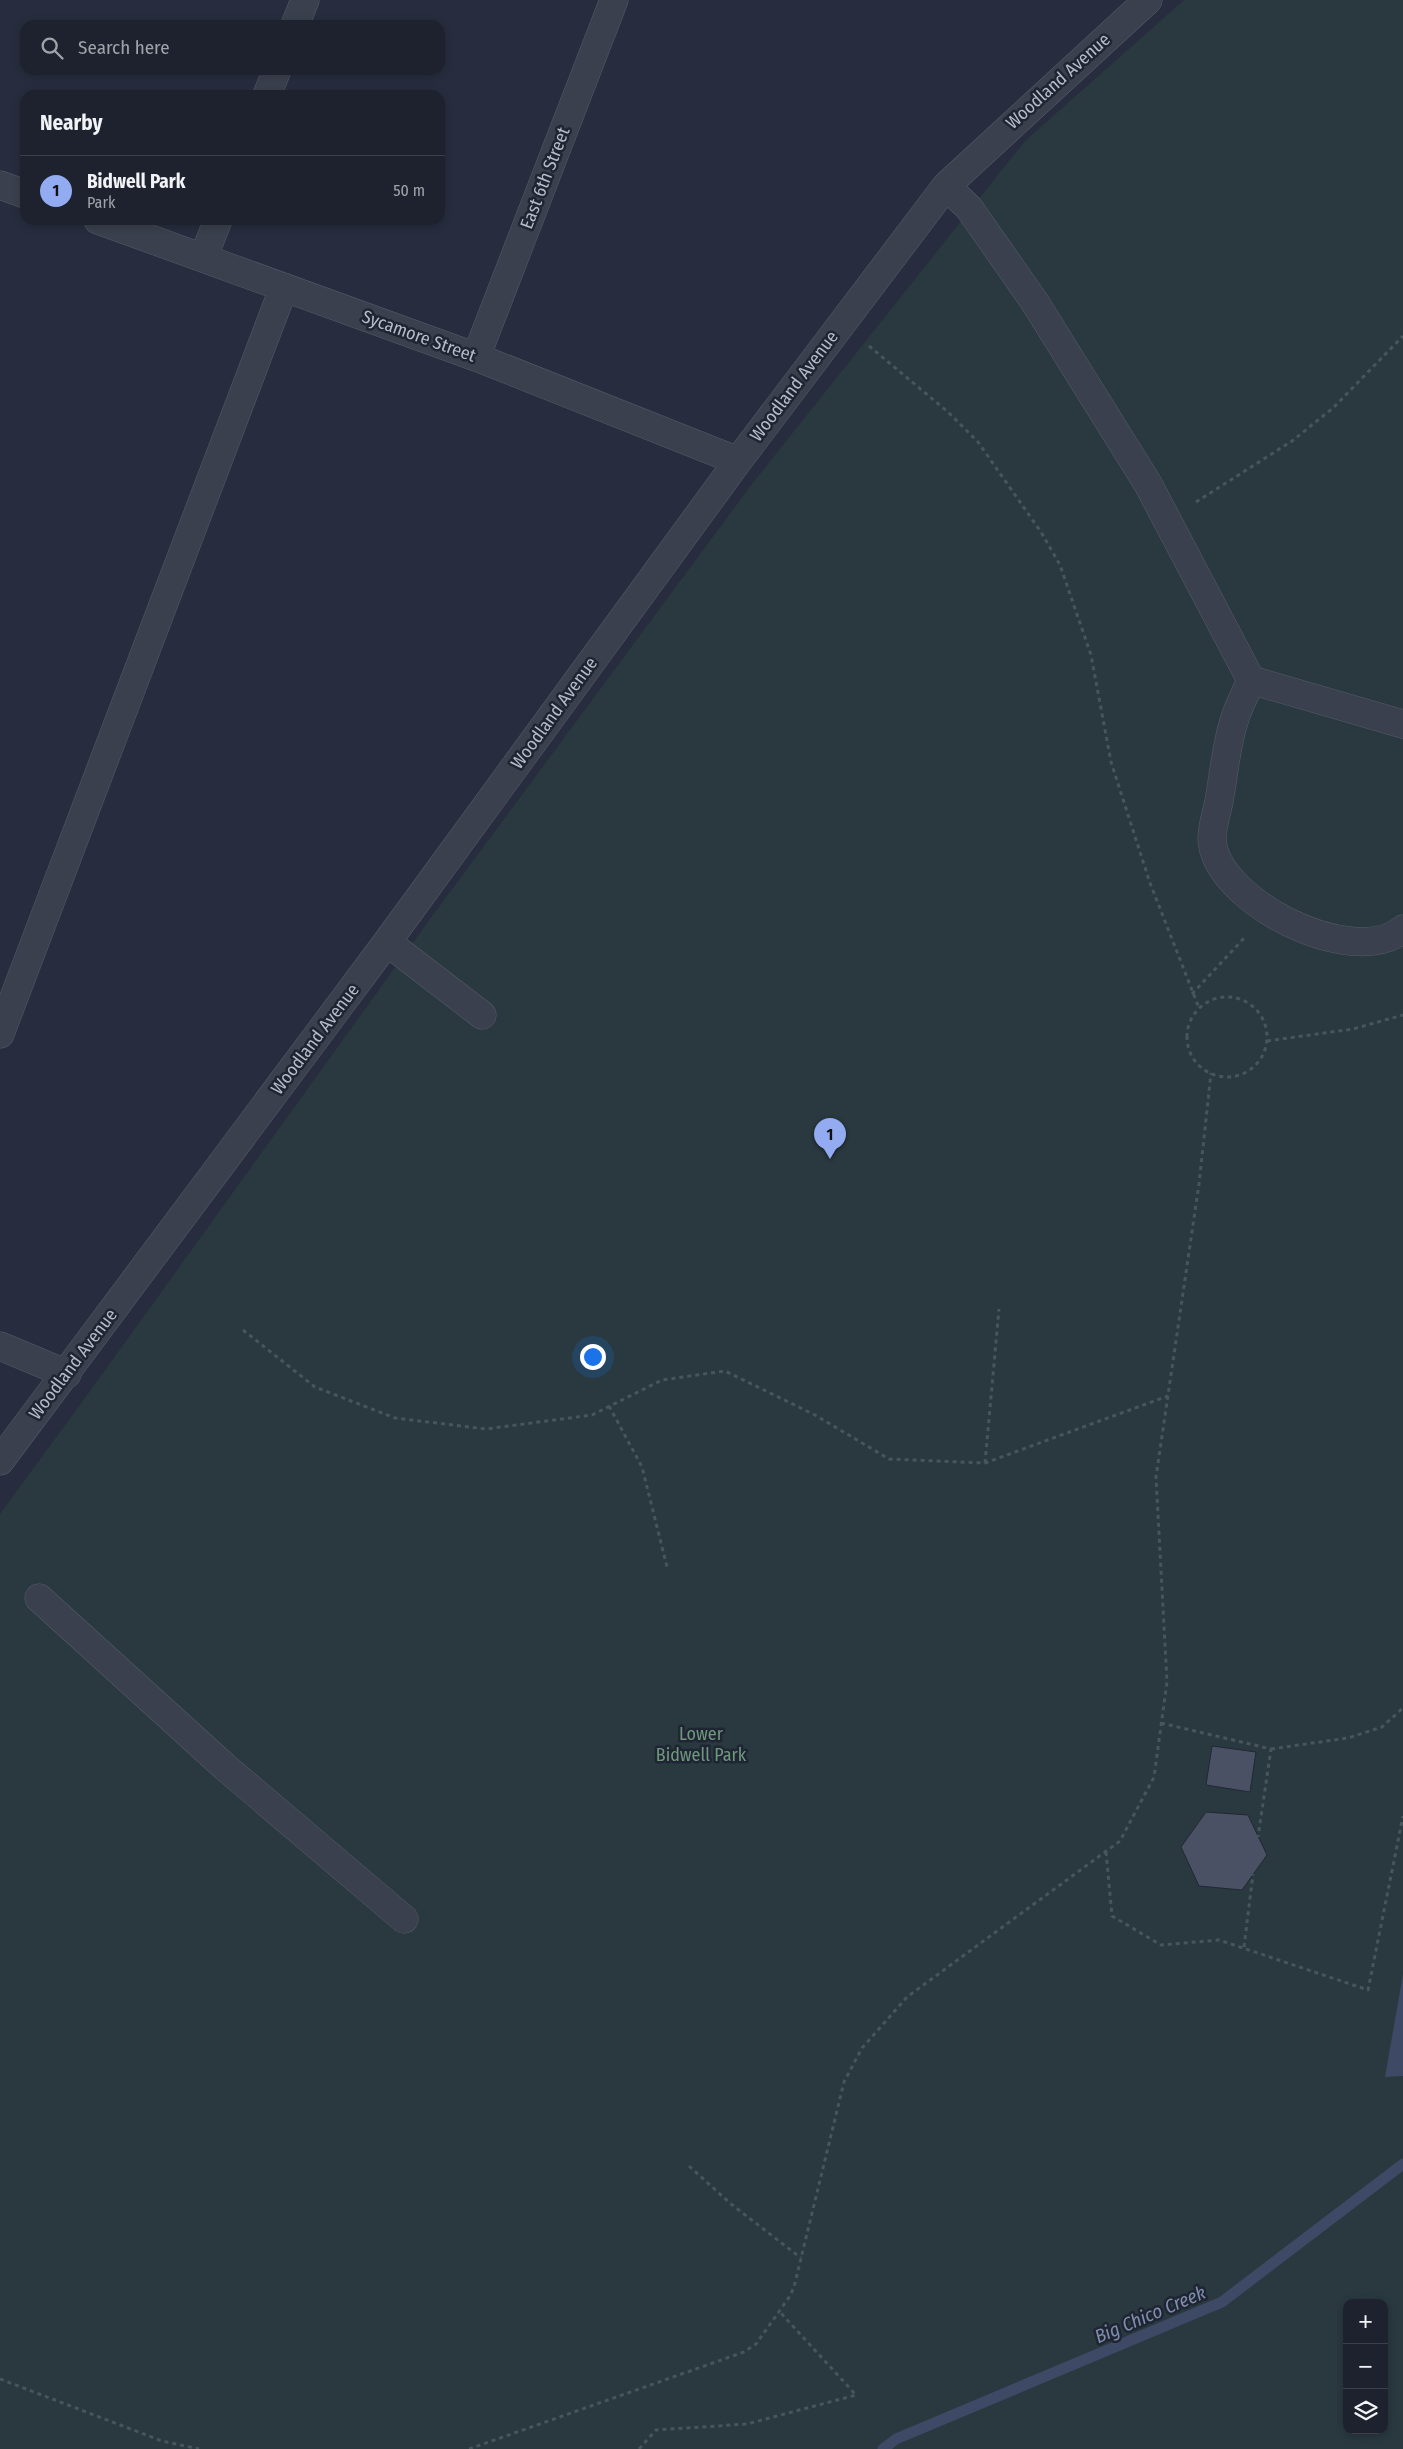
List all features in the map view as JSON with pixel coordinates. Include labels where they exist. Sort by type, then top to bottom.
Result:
[{"type":"street","points":[[297,20],[305,0]]},
{"type":"street","name":"East 6th Street","points":[[476,357],[614,0]]},
{"type":"street","name":"Woodland Avenue","points":[[0,1461],[67,1374],[387,942],[738,461],[946,186],[1148,0]]},
{"type":"street","points":[[269,90],[275,75]]},
{"type":"street","points":[[0,185],[20,192]]},
{"type":"street","points":[[946,186],[969,208],[1034,301],[1148,484],[1251,680],[1403,724]]},
{"type":"street","name":"Sycamore Street","points":[[112,225],[476,357],[738,461]]},
{"type":"street","points":[[202,258],[216,225]]},
{"type":"street","points":[[0,1034],[284,287]]},
{"type":"street","points":[[1251,680],[1234,720],[1212,838],[1217,860],[1232,881],[1268,912],[1300,929],[1348,942],[1377,941],[1403,929]]},
{"type":"street","points":[[387,942],[482,1015]]},
{"type":"street","points":[[0,1346],[67,1374]]},
{"type":"street","points":[[39,1598],[225,1767],[404,1919]]},
{"type":"path","points":[[841,323],[948,412],[978,442],[1041,532],[1060,565],[1091,655],[1111,762],[1150,883],[1192,994],[1200,1008]]},
{"type":"path","points":[[1168,522],[1206,495],[1292,441],[1326,414],[1403,336]]},
{"type":"path","points":[[1192,994],[1268,912]]},
{"type":"path","points":[[1221,998],[1245,1001],[1255,1008],[1267,1029],[1267,1041],[1264,1053],[1247,1071],[1236,1076],[1223,1077],[1211,1073],[1200,1066],[1192,1056],[1188,1043],[1188,1031],[1192,1018],[1200,1008],[1210,1001],[1221,998]]},
{"type":"path","points":[[1267,1041],[1353,1029],[1403,1015]]},
{"type":"path","points":[[469,2449],[744,2352],[756,2344],[790,2296],[844,2082],[862,2048],[907,1997],[1120,1841],[1154,1777],[1167,1682],[1156,1477],[1199,1184],[1211,1073]]},
{"type":"path","points":[[985,1462],[999,1309]]},
{"type":"path","points":[[243,1330],[315,1387],[395,1418],[486,1429],[592,1415],[662,1380],[725,1371],[815,1415],[889,1459],[985,1462],[1168,1396]]},
{"type":"path","points":[[609,1406],[642,1467],[667,1567]]},
{"type":"path","points":[[1161,1723],[1271,1749],[1348,1738],[1382,1727],[1403,1708]]},
{"type":"path","points":[[1258,1837],[1271,1749]]},
{"type":"path","points":[[1106,1851],[1112,1916],[1161,1945],[1219,1940],[1368,1990],[1403,1816]]},
{"type":"path","points":[[1244,1947],[1253,1874]]},
{"type":"path","points":[[689,2166],[731,2204],[801,2258]]},
{"type":"path","points":[[639,2449],[656,2430],[747,2424],[856,2395],[779,2311]]},
{"type":"path","points":[[0,2379],[162,2441],[199,2449]]},
{"type":"green space","name":"Lower Bidwell Park","points":[[1184,0],[1403,0],[1403,2449],[0,2449],[0,1514],[430,919],[752,484],[1025,141]]},
{"type":"water","points":[[1403,1974],[1403,2076],[1385,2077]]},
{"type":"building","points":[[1212,1746],[1256,1752],[1250,1792],[1206,1785]]},
{"type":"building","points":[[1206,1812],[1248,1815],[1267,1855],[1242,1890],[1199,1886],[1181,1847]]},
{"type":"waterway","name":"Big Chico Creek","points":[[883,2449],[896,2439],[1222,2302],[1403,2164]]},
{"type":"place","name":"Bidwell Park","points":[[830,1159]]}]
